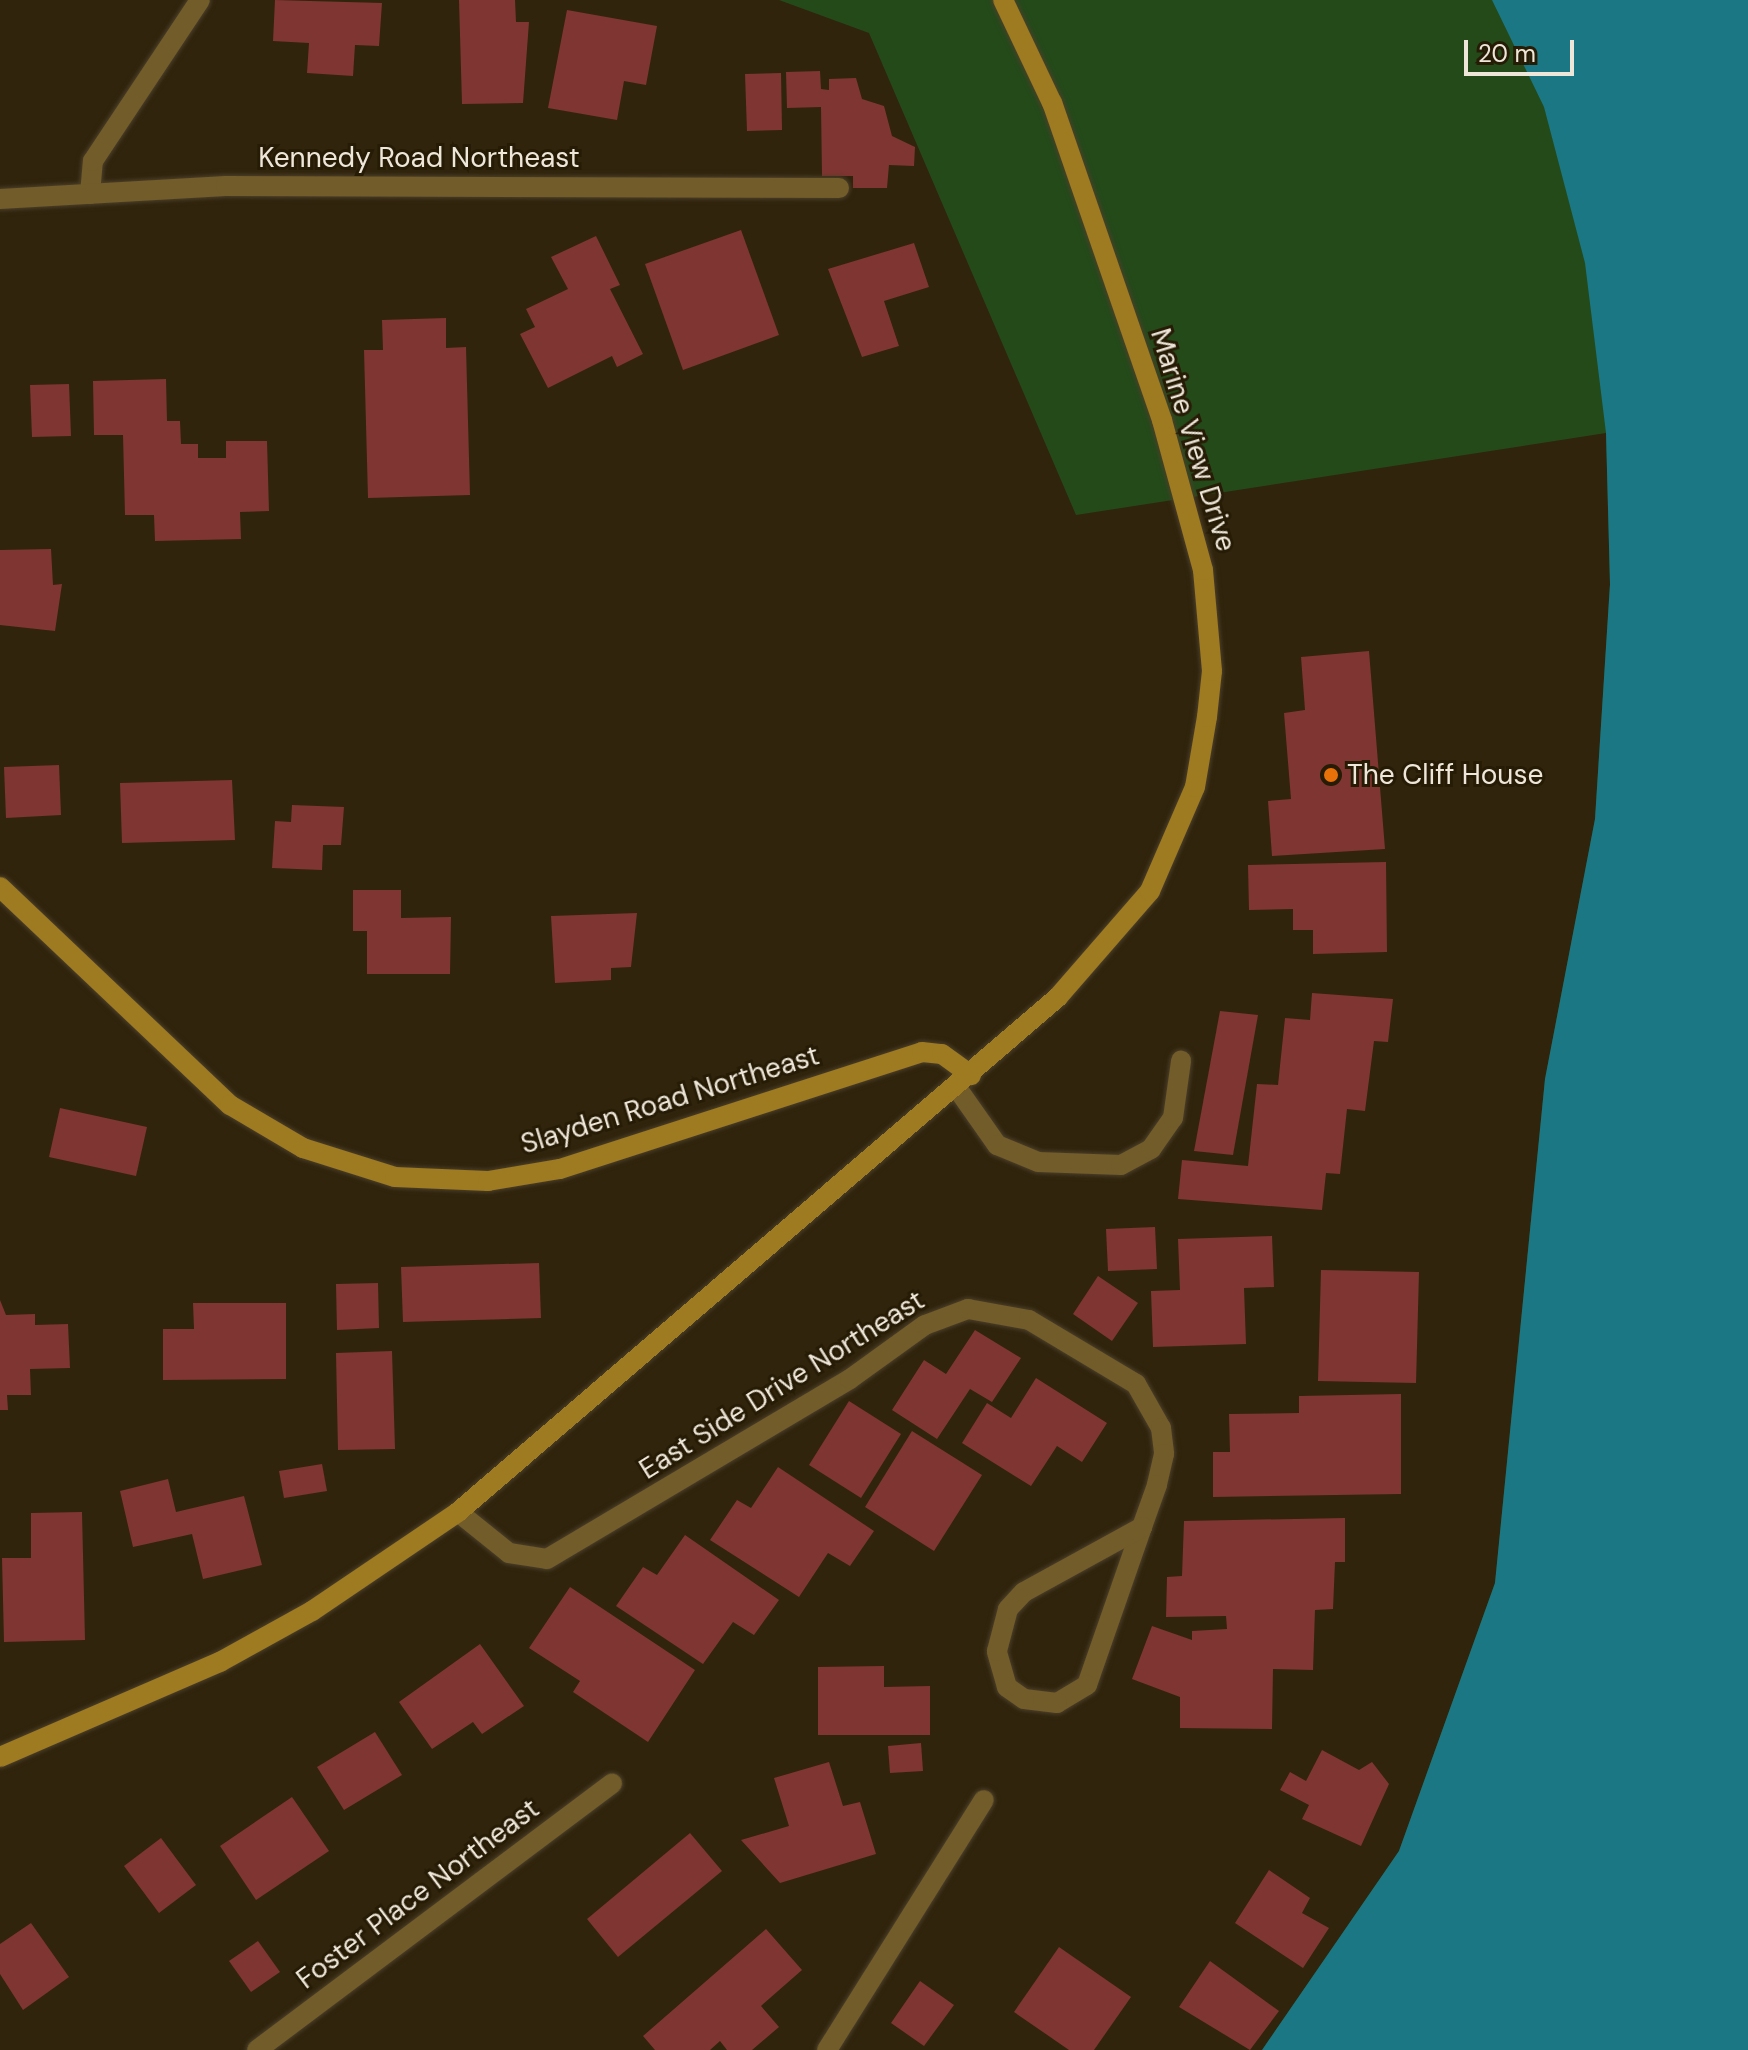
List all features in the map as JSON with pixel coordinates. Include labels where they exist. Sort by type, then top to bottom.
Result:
[{"type":"main road","name":"Marine View Drive","points":[[964,1082],[1107,948],[1150,891],[1195,787],[1212,671],[1203,570],[1162,420],[1052,103],[1003,0]]},
{"type":"main road","name":"Slayden Road Northeast","points":[[0,887],[230,1105],[303,1148],[395,1177],[456,1182],[560,1169],[922,1052],[942,1054],[964,1082]]},
{"type":"main road","points":[[0,1757],[220,1662],[312,1611],[458,1512],[964,1082]]},
{"type":"street","points":[[90,194],[93,161],[200,0]]},
{"type":"street","name":"Kennedy Road Northeast","points":[[0,199],[242,186],[839,188]]},
{"type":"street","points":[[964,1082],[997,1145],[1038,1162],[1121,1165],[1151,1149],[1173,1118],[1181,1061]]},
{"type":"street","name":"East Side Drive Northeast","points":[[458,1512],[509,1553],[547,1559],[850,1379],[925,1325],[968,1309],[1029,1320],[1136,1384],[1161,1428],[1164,1454],[1142,1527],[1087,1685],[1057,1703],[1024,1699],[1007,1687],[997,1651],[1008,1609],[1024,1592],[1142,1527]]},
{"type":"street","name":"Foster Place Northeast","points":[[257,2050],[612,1783]]},
{"type":"street","points":[[827,2050],[984,1800]]},
{"type":"green space","points":[[779,0],[1683,0],[1748,189],[1748,898],[1671,1545],[1262,2050],[1399,1851],[1495,1583],[1545,1079],[1595,819],[1610,585],[1606,433],[1076,515],[869,33]]},
{"type":"water","points":[[1492,0],[1748,0],[1748,2050],[1262,2050],[1399,1851],[1495,1583],[1545,1079],[1595,819],[1610,584],[1606,433],[1585,263],[1544,107]]},
{"type":"building","points":[[275,0],[382,3],[379,46],[355,45],[353,76],[307,73],[309,43],[273,41]]},
{"type":"building","points":[[459,0],[515,0],[516,22],[529,22],[523,103],[462,104]]},
{"type":"building","points":[[567,10],[657,26],[646,85],[624,81],[617,120],[548,108]]},
{"type":"building","points":[[820,71],[821,89],[829,90],[829,79],[856,78],[862,99],[884,106],[892,136],[915,147],[914,166],[889,165],[887,188],[853,188],[853,176],[822,176],[821,107],[787,108],[786,72]]},
{"type":"building","points":[[781,73],[782,130],[747,131],[745,74]]},
{"type":"building","points":[[741,230],[779,335],[683,370],[645,264]]},
{"type":"building","points":[[596,236],[620,285],[610,289],[643,354],[617,367],[612,356],[548,388],[520,334],[535,327],[526,309],[568,289],[551,257]]},
{"type":"building","points":[[914,243],[929,287],[884,301],[899,346],[862,357],[828,269]]},
{"type":"building","points":[[446,318],[446,348],[466,347],[470,495],[368,498],[364,350],[383,350],[382,320]]},
{"type":"building","points":[[166,379],[167,421],[180,421],[181,444],[198,444],[198,458],[226,458],[226,441],[267,441],[269,511],[240,512],[241,539],[155,541],[154,515],[125,515],[123,435],[94,435],[93,381]]},
{"type":"building","points":[[69,384],[71,436],[32,437],[30,385]]},
{"type":"building","points":[[51,549],[53,585],[62,584],[55,631],[0,625],[0,550]]},
{"type":"building","points":[[1369,651],[1385,849],[1272,856],[1268,801],[1291,799],[1284,713],[1305,710],[1301,657]]},
{"type":"building","points":[[59,765],[61,815],[6,818],[4,767]]},
{"type":"building","points":[[232,780],[235,840],[122,843],[120,783]]},
{"type":"building","points":[[292,805],[344,807],[341,845],[323,845],[322,870],[272,868],[275,821],[291,822]]},
{"type":"building","points":[[1386,862],[1387,952],[1313,954],[1313,930],[1293,930],[1293,909],[1249,910],[1248,865]]},
{"type":"building","points":[[353,890],[401,890],[401,918],[451,917],[450,974],[367,974],[367,931],[353,931]]},
{"type":"building","points":[[637,913],[631,967],[611,968],[611,980],[555,983],[551,916]]},
{"type":"building","points":[[1312,993],[1393,999],[1388,1042],[1374,1041],[1365,1111],[1347,1109],[1340,1174],[1326,1173],[1322,1210],[1178,1199],[1182,1160],[1248,1166],[1257,1084],[1278,1085],[1285,1018],[1310,1020]]},
{"type":"building","points":[[1220,1011],[1258,1015],[1233,1155],[1194,1151]]},
{"type":"building","points":[[60,1108],[147,1127],[136,1176],[49,1157]]},
{"type":"building","points":[[1155,1227],[1157,1269],[1108,1271],[1106,1229]]},
{"type":"building","points":[[1272,1236],[1274,1287],[1244,1288],[1246,1344],[1153,1347],[1151,1291],[1180,1290],[1178,1239]]},
{"type":"building","points":[[539,1263],[541,1318],[403,1322],[401,1267]]},
{"type":"building","points":[[1321,1270],[1419,1272],[1416,1383],[1318,1381]]},
{"type":"building","points":[[1098,1276],[1138,1303],[1112,1341],[1073,1314]]},
{"type":"building","points":[[378,1283],[379,1328],[337,1330],[336,1284]]},
{"type":"building","points":[[0,1300],[6,1315],[35,1314],[35,1325],[68,1324],[70,1368],[30,1369],[31,1395],[7,1395],[8,1410],[0,1410]]},
{"type":"building","points":[[193,1303],[286,1303],[286,1379],[163,1380],[163,1329],[194,1329]]},
{"type":"building","points":[[975,1330],[1021,1358],[992,1402],[970,1389],[937,1439],[892,1410],[924,1360],[946,1374]]},
{"type":"building","points":[[392,1351],[395,1449],[338,1450],[336,1353]]},
{"type":"building","points":[[1036,1378],[1107,1423],[1082,1462],[1057,1446],[1031,1486],[962,1443],[987,1403],[1011,1418]]},
{"type":"building","points":[[1401,1394],[1401,1494],[1213,1497],[1213,1452],[1230,1452],[1229,1414],[1299,1413],[1299,1396]]},
{"type":"building","points":[[849,1401],[901,1434],[861,1498],[809,1465]]},
{"type":"building","points":[[912,1431],[982,1475],[934,1551],[865,1507]]},
{"type":"building","points":[[322,1464],[327,1491],[284,1498],[279,1471]]},
{"type":"building","points":[[778,1467],[874,1531],[850,1566],[828,1553],[799,1597],[710,1540],[737,1500],[751,1508]]},
{"type":"building","points":[[168,1479],[176,1512],[244,1496],[262,1565],[203,1579],[192,1534],[133,1547],[120,1491]]},
{"type":"building","points":[[82,1512],[85,1640],[4,1642],[2,1558],[31,1558],[31,1513]]},
{"type":"building","points":[[1345,1518],[1345,1562],[1335,1562],[1333,1609],[1315,1610],[1313,1670],[1273,1669],[1272,1729],[1180,1728],[1180,1697],[1132,1679],[1152,1626],[1192,1640],[1192,1631],[1227,1629],[1226,1616],[1166,1617],[1167,1577],[1182,1576],[1184,1521]]},
{"type":"building","points":[[685,1535],[779,1600],[754,1635],[733,1622],[703,1664],[616,1606],[643,1567],[657,1575]]},
{"type":"building","points":[[570,1587],[695,1670],[648,1742],[573,1692],[580,1681],[529,1648]]},
{"type":"building","points":[[480,1644],[524,1706],[482,1734],[473,1722],[432,1749],[399,1702]]},
{"type":"building","points":[[884,1666],[884,1687],[930,1686],[930,1735],[818,1735],[818,1667]]},
{"type":"building","points":[[375,1732],[402,1775],[344,1810],[317,1767]]},
{"type":"building","points":[[921,1743],[923,1771],[890,1773],[888,1746]]},
{"type":"building","points":[[1322,1750],[1359,1770],[1372,1762],[1389,1784],[1361,1846],[1302,1819],[1309,1805],[1280,1790],[1290,1772],[1306,1781]]},
{"type":"building","points":[[829,1762],[843,1806],[860,1802],[876,1854],[780,1883],[741,1840],[789,1826],[774,1778]]},
{"type":"building","points":[[292,1797],[329,1851],[256,1900],[220,1846]]},
{"type":"building","points":[[690,1833],[722,1871],[618,1957],[587,1919]]},
{"type":"building","points":[[161,1838],[196,1885],[159,1913],[124,1866]]},
{"type":"building","points":[[1269,1870],[1310,1898],[1302,1913],[1329,1928],[1303,1968],[1235,1923]]},
{"type":"building","points":[[31,1923],[69,1977],[23,2010],[0,1974],[0,1944]]},
{"type":"building","points":[[766,1929],[802,1970],[761,2006],[779,2027],[752,2050],[727,2050],[720,2041],[710,2050],[655,2050],[643,2036]]},
{"type":"building","points":[[258,1941],[280,1972],[251,1992],[229,1961]]},
{"type":"building","points":[[1059,1947],[1131,1997],[1094,2050],[1069,2050],[1014,2012]]},
{"type":"building","points":[[1210,1961],[1279,2011],[1250,2050],[1179,2007]]},
{"type":"building","points":[[920,1981],[954,2005],[924,2046],[891,2023]]},
{"type":"place","name":"The Cliff House","points":[[1331,775]]}]
